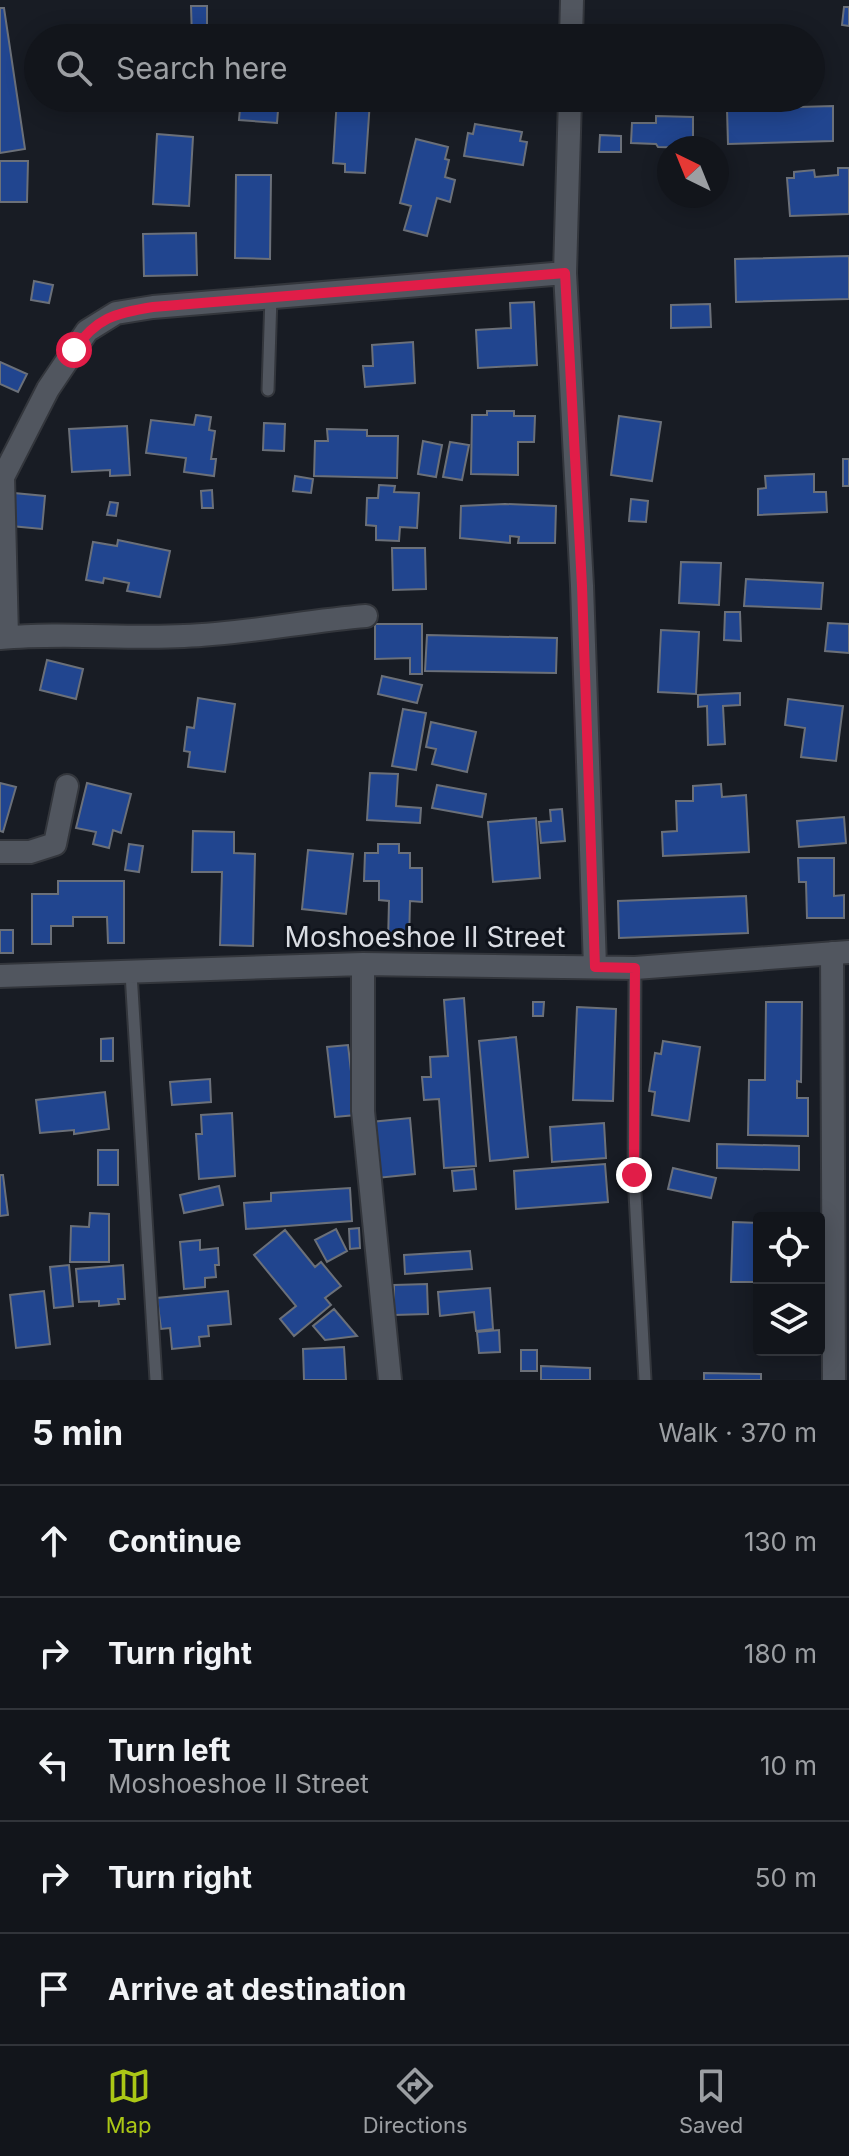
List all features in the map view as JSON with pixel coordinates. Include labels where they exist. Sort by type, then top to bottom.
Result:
[{"type":"street","points":[[571,24],[572,0]]},
{"type":"street","points":[[570,112],[565,273],[582,586],[595,967]]},
{"type":"street","points":[[366,616],[307,621],[265,630],[183,636],[3,638],[3,477],[48,389],[87,331],[116,313],[271,295],[565,273]]},
{"type":"street","points":[[0,852],[30,852],[55,844],[67,786]]},
{"type":"street","points":[[834,1380],[840,952]]},
{"type":"street","name":"Moshoeshoe II Street","points":[[0,976],[363,964],[635,968],[840,952]]},
{"type":"street","points":[[363,964],[363,1111],[390,1380]]},
{"type":"lane","points":[[268,390],[271,295]]},
{"type":"lane","points":[[635,968],[634,1175],[645,1380]]},
{"type":"lane","points":[[131,973],[156,1380]]},
{"type":"building","points":[[191,6],[207,6],[207,24],[192,24]]},
{"type":"building","points":[[844,7],[849,7],[849,26],[842,25]]},
{"type":"building","points":[[0,8],[4,8],[25,149],[0,153]]},
{"type":"building","points":[[825,106],[833,106],[833,141],[729,144],[727,112],[825,112]]},
{"type":"building","points":[[240,112],[278,112],[277,123],[239,120]]},
{"type":"building","points":[[336,112],[369,112],[365,173],[345,172],[345,164],[333,163]]},
{"type":"building","points":[[656,116],[693,117],[693,136],[657,136],[657,146],[631,143],[632,123],[656,123]]},
{"type":"building","points":[[475,124],[522,132],[520,141],[527,142],[523,165],[464,156],[468,133],[473,134]]},
{"type":"building","points":[[157,134],[193,137],[189,206],[153,204]]},
{"type":"building","points":[[600,135],[621,136],[621,152],[599,152]]},
{"type":"building","points":[[416,139],[448,147],[445,177],[455,180],[450,202],[437,198],[427,236],[404,230],[411,206],[400,203]]},
{"type":"building","points":[[0,161],[28,161],[27,202],[0,202]]},
{"type":"building","points":[[838,168],[849,168],[849,214],[790,216],[787,178],[794,178],[794,172],[814,170],[815,177],[838,175]]},
{"type":"building","points":[[236,175],[271,175],[270,259],[235,258]]},
{"type":"building","points":[[196,233],[197,275],[144,276],[143,234]]},
{"type":"building","points":[[849,256],[849,299],[736,302],[735,259]]},
{"type":"building","points":[[34,281],[53,285],[49,303],[31,300]]},
{"type":"building","points":[[534,302],[537,365],[478,368],[476,330],[511,328],[510,303]]},
{"type":"building","points":[[710,304],[711,327],[671,328],[671,305]]},
{"type":"building","points":[[413,342],[415,383],[365,387],[363,366],[373,366],[372,345]]},
{"type":"building","points":[[0,362],[27,374],[18,392],[0,384]]},
{"type":"building","points":[[487,411],[514,411],[514,416],[535,416],[534,442],[518,442],[518,475],[471,474],[472,415],[487,415]]},
{"type":"building","points":[[196,415],[211,417],[209,430],[215,431],[211,459],[216,459],[214,476],[184,472],[186,458],[146,453],[151,420],[194,425]]},
{"type":"building","points":[[619,416],[661,422],[652,481],[611,475]]},
{"type":"building","points":[[264,423],[285,424],[284,451],[263,450]]},
{"type":"building","points":[[127,426],[130,475],[110,476],[110,470],[72,472],[69,429]]},
{"type":"building","points":[[327,429],[367,430],[367,436],[398,436],[397,478],[314,476],[315,441],[328,441]]},
{"type":"building","points":[[423,441],[442,445],[436,477],[418,474]]},
{"type":"building","points":[[450,442],[469,445],[462,480],[443,477]]},
{"type":"building","points":[[843,459],[849,459],[849,486],[843,486]]},
{"type":"building","points":[[814,474],[814,492],[826,492],[827,512],[758,515],[758,489],[766,488],[765,476]]},
{"type":"building","points":[[295,476],[313,479],[311,493],[293,491]]},
{"type":"building","points":[[379,485],[395,486],[394,492],[419,493],[417,528],[400,527],[399,541],[376,540],[376,526],[366,525],[367,498],[378,498]]},
{"type":"building","points":[[212,490],[213,508],[202,508],[201,491]]},
{"type":"building","points":[[14,493],[45,496],[42,529],[11,526]]},
{"type":"building","points":[[631,499],[648,501],[646,522],[629,521]]},
{"type":"building","points":[[110,502],[118,503],[116,516],[107,515]]},
{"type":"building","points":[[461,506],[556,506],[555,543],[518,543],[519,537],[510,536],[510,543],[460,538]]},
{"type":"building","points":[[118,540],[170,551],[160,597],[127,591],[129,583],[104,578],[103,583],[86,580],[93,542],[117,546]]},
{"type":"building","points":[[392,548],[425,548],[426,589],[393,590]]},
{"type":"building","points":[[681,562],[721,563],[719,605],[679,603]]},
{"type":"building","points":[[746,579],[823,583],[821,609],[744,606]]},
{"type":"building","points":[[725,612],[740,612],[741,641],[724,640]]},
{"type":"building","points":[[828,623],[849,624],[849,653],[825,651]]},
{"type":"building","points":[[375,624],[422,624],[422,674],[410,674],[410,658],[375,659]]},
{"type":"building","points":[[661,630],[699,632],[696,694],[658,692]]},
{"type":"building","points":[[427,635],[557,638],[556,673],[425,671]]},
{"type":"building","points":[[47,660],[83,669],[76,699],[40,690]]},
{"type":"building","points":[[382,676],[422,685],[417,703],[378,694]]},
{"type":"building","points":[[740,693],[740,705],[723,706],[725,744],[708,745],[707,706],[698,707],[698,695]]},
{"type":"building","points":[[198,698],[235,704],[225,772],[188,767],[190,752],[184,751],[187,727],[194,728]]},
{"type":"building","points":[[788,699],[843,706],[836,761],[801,757],[805,728],[785,725]]},
{"type":"building","points":[[403,709],[426,713],[416,770],[392,766]]},
{"type":"building","points":[[431,722],[476,732],[467,772],[432,764],[436,749],[426,747]]},
{"type":"building","points":[[370,773],[398,774],[396,806],[421,808],[420,823],[367,820]]},
{"type":"building","points":[[0,783],[16,787],[3,832],[0,831]]},
{"type":"building","points":[[87,783],[131,794],[121,833],[113,830],[109,848],[93,844],[96,832],[76,828]]},
{"type":"building","points":[[721,784],[722,797],[746,795],[749,852],[663,856],[662,832],[677,831],[676,801],[693,801],[693,786]]},
{"type":"building","points":[[437,785],[486,794],[482,817],[432,808]]},
{"type":"building","points":[[562,809],[565,841],[541,843],[539,822],[551,821],[550,810]]},
{"type":"building","points":[[844,817],[846,843],[799,847],[797,821]]},
{"type":"building","points":[[536,818],[540,878],[493,882],[488,822]]},
{"type":"building","points":[[193,831],[234,832],[234,853],[255,854],[253,946],[220,945],[222,872],[192,872]]},
{"type":"building","points":[[129,844],[143,846],[139,872],[125,870]]},
{"type":"building","points":[[378,844],[399,844],[399,853],[410,853],[410,868],[422,868],[422,902],[410,901],[409,943],[388,943],[389,901],[379,900],[379,881],[364,881],[365,853],[378,853]]},
{"type":"building","points":[[308,850],[353,854],[346,914],[302,909]]},
{"type":"building","points":[[798,858],[834,858],[834,896],[844,895],[844,918],[807,918],[806,882],[799,882]]},
{"type":"building","points":[[58,881],[124,881],[124,943],[108,943],[107,917],[73,917],[73,926],[51,926],[51,944],[32,944],[32,894],[58,894]]},
{"type":"building","points":[[746,896],[748,933],[619,938],[618,901]]},
{"type":"building","points":[[0,930],[13,930],[13,953],[0,953]]},
{"type":"building","points":[[464,998],[476,1166],[444,1168],[439,1099],[424,1100],[422,1077],[431,1077],[430,1057],[448,1056],[444,1000]]},
{"type":"building","points":[[533,1002],[544,1002],[543,1016],[533,1016]]},
{"type":"building","points":[[766,1002],[802,1002],[801,1082],[797,1081],[797,1098],[808,1098],[808,1136],[748,1135],[749,1080],[765,1080]]},
{"type":"building","points":[[577,1007],[616,1009],[613,1101],[573,1100]]},
{"type":"building","points":[[516,1037],[528,1157],[490,1161],[479,1041]]},
{"type":"building","points":[[113,1038],[113,1061],[101,1061],[101,1039]]},
{"type":"building","points":[[663,1041],[700,1047],[689,1121],[652,1115],[655,1092],[649,1091],[655,1053],[661,1054]]},
{"type":"building","points":[[348,1045],[356,1115],[335,1117],[327,1047]]},
{"type":"building","points":[[210,1079],[211,1102],[172,1105],[170,1082]]},
{"type":"building","points":[[105,1092],[109,1129],[74,1134],[74,1130],[40,1133],[36,1100]]},
{"type":"building","points":[[232,1113],[235,1176],[199,1179],[196,1134],[202,1134],[201,1115]]},
{"type":"building","points":[[410,1118],[415,1174],[377,1178],[371,1122]]},
{"type":"building","points":[[604,1123],[606,1158],[552,1162],[550,1127]]},
{"type":"building","points":[[717,1144],[799,1146],[799,1170],[717,1168]]},
{"type":"building","points":[[98,1150],[118,1150],[118,1185],[98,1185]]},
{"type":"building","points":[[605,1164],[608,1202],[516,1209],[514,1171]]},
{"type":"building","points":[[673,1168],[716,1178],[711,1198],[668,1189]]},
{"type":"building","points":[[474,1169],[476,1189],[454,1191],[452,1171]]},
{"type":"building","points":[[0,1175],[3,1175],[8,1215],[0,1216]]},
{"type":"building","points":[[219,1186],[223,1205],[184,1213],[180,1195]]},
{"type":"building","points":[[350,1188],[352,1221],[246,1229],[244,1203],[271,1201],[271,1193]]},
{"type":"building","points":[[90,1213],[109,1214],[109,1262],[70,1262],[71,1226],[89,1227]]},
{"type":"building","points":[[733,1222],[753,1223],[753,1282],[731,1282]]},
{"type":"building","points":[[359,1228],[360,1248],[350,1249],[349,1229]]},
{"type":"building","points":[[336,1229],[347,1251],[327,1262],[315,1240]]},
{"type":"building","points":[[285,1230],[315,1267],[321,1262],[341,1286],[325,1298],[331,1305],[294,1336],[280,1319],[296,1306],[254,1255]]},
{"type":"building","points":[[200,1240],[200,1250],[218,1248],[216,1277],[205,1278],[205,1287],[184,1289],[180,1242]]},
{"type":"building","points":[[470,1251],[472,1269],[405,1274],[404,1255]]},
{"type":"building","points":[[69,1265],[73,1306],[54,1308],[50,1267]]},
{"type":"building","points":[[123,1265],[125,1299],[118,1299],[119,1304],[99,1306],[99,1301],[79,1302],[76,1269]]},
{"type":"building","points":[[427,1284],[428,1314],[394,1315],[394,1285]]},
{"type":"building","points":[[490,1288],[493,1329],[476,1331],[474,1312],[440,1316],[438,1292]]},
{"type":"building","points":[[44,1291],[50,1344],[16,1348],[10,1295]]},
{"type":"building","points":[[228,1291],[231,1324],[208,1326],[209,1336],[199,1337],[200,1346],[172,1349],[170,1328],[161,1329],[157,1298]]},
{"type":"building","points":[[334,1309],[357,1336],[325,1340],[313,1326]]},
{"type":"building","points":[[499,1330],[500,1352],[479,1353],[477,1332]]},
{"type":"building","points":[[344,1347],[346,1380],[304,1380],[303,1349]]},
{"type":"building","points":[[521,1350],[537,1350],[537,1371],[521,1371]]},
{"type":"building","points":[[541,1366],[590,1368],[590,1380],[541,1380]]},
{"type":"building","points":[[704,1373],[761,1374],[761,1380],[704,1380]]},
{"type":"route","points":[[74,350],[87,331],[116,313],[153,307],[565,273],[582,586],[595,967],[635,968],[634,1175]]}]
